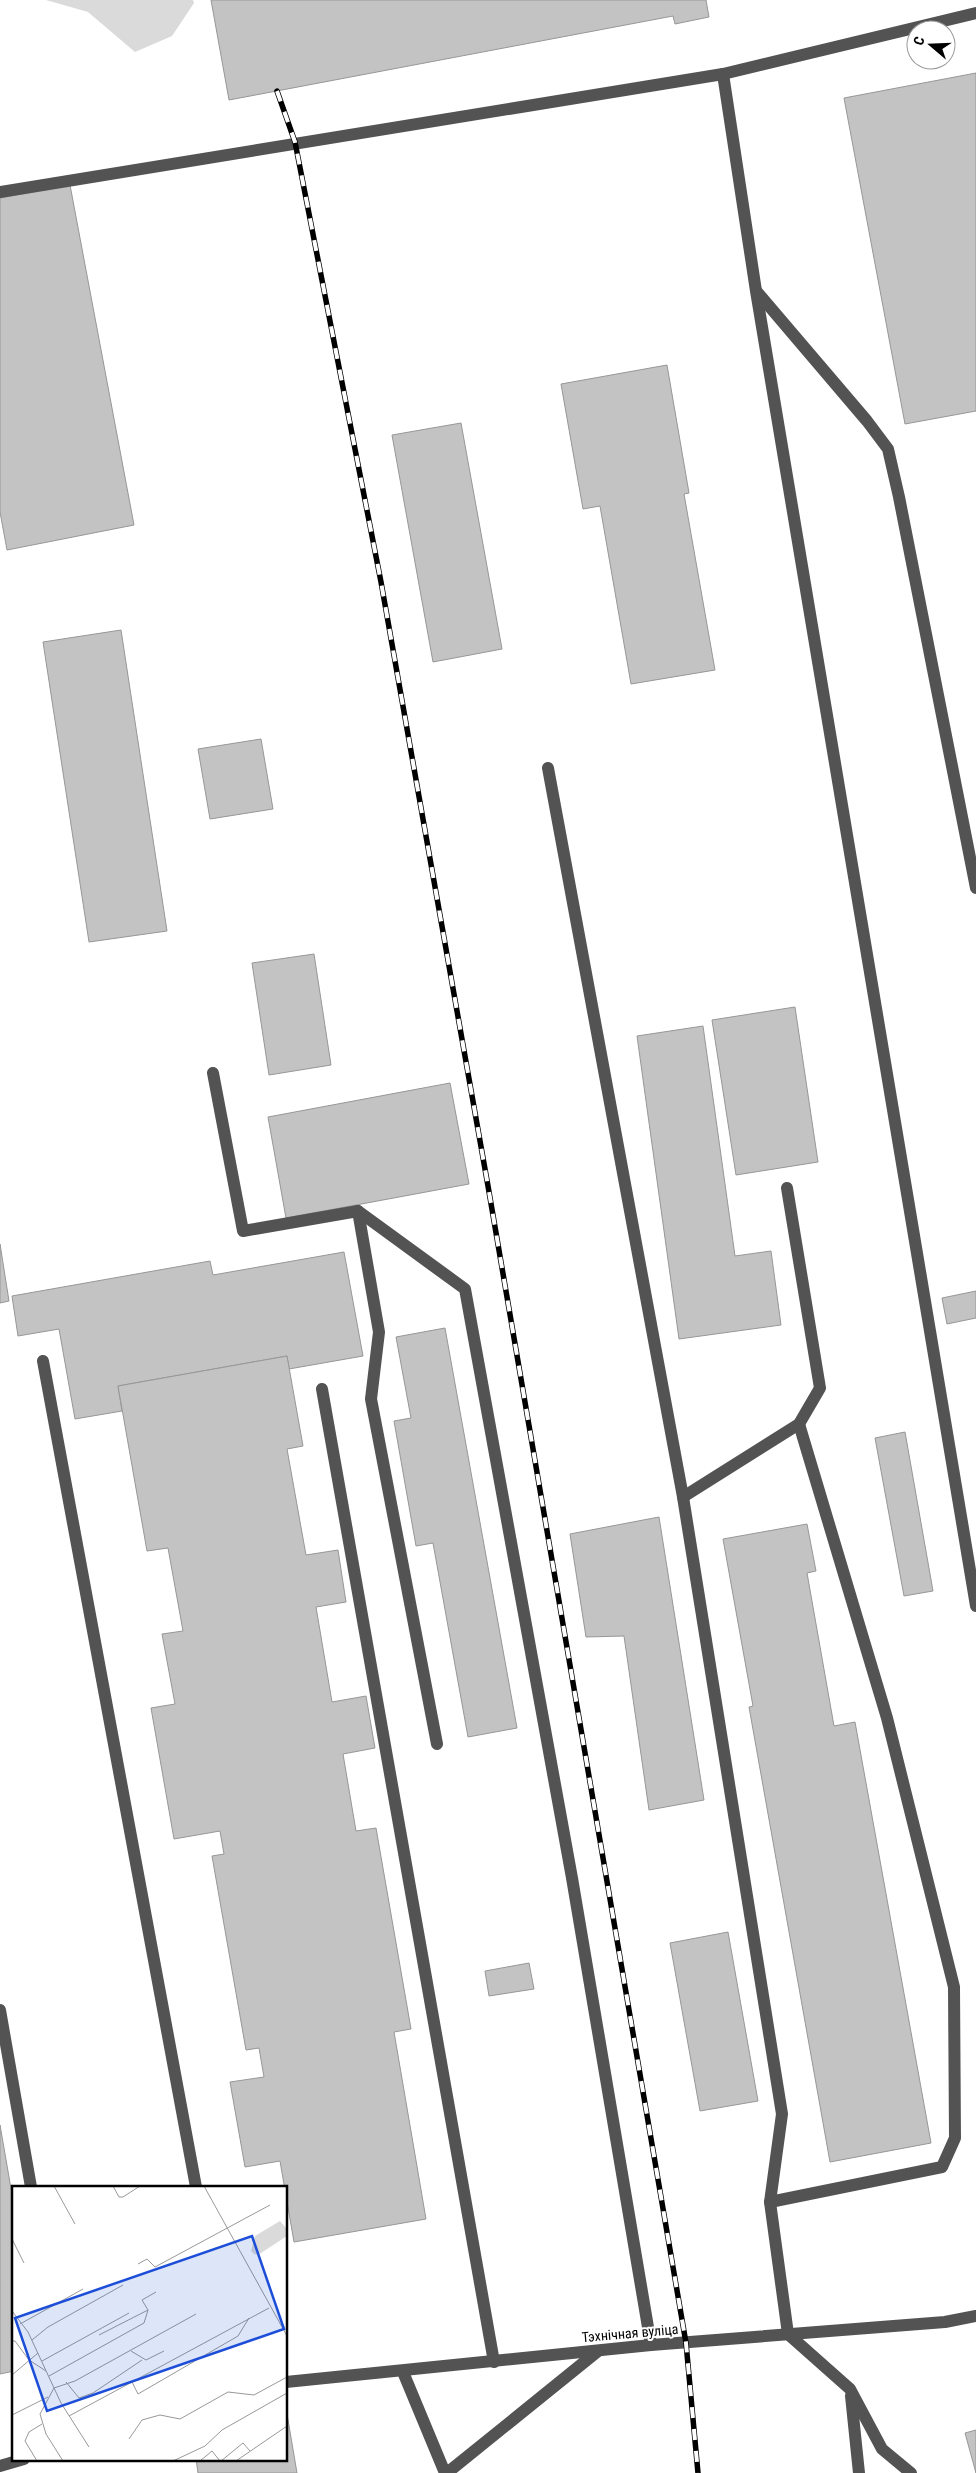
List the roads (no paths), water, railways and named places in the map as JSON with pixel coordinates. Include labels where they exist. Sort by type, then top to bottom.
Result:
[{"type":"street","points":[[0,192],[722,74],[976,13]]},
{"type":"street","points":[[722,74],[756,291],[976,1606]]},
{"type":"street","points":[[756,291],[867,421],[888,450],[901,507],[976,888]]},
{"type":"street","points":[[548,768],[684,1497],[782,2114],[770,2202],[788,2334],[850,2389],[882,2449],[911,2473]]},
{"type":"street","points":[[213,1073],[243,1232],[358,1211],[465,1288],[572,1878],[652,2345]]},
{"type":"street","points":[[684,1497],[799,1424],[820,1388],[787,1188]]},
{"type":"street","points":[[358,1211],[379,1332],[371,1399],[437,1744]]},
{"type":"street","points":[[43,1361],[196,2186]]},
{"type":"street","points":[[322,1389],[494,2362]]},
{"type":"street","points":[[770,2202],[942,2167],[955,2138],[954,1987],[886,1718],[799,1424]]},
{"type":"street","points":[[0,2010],[31,2186]]},
{"type":"street","name":"Тэхнічная вуліца","points":[[288,2382],[403,2372],[652,2345],[945,2322],[976,2316]]},
{"type":"street","points":[[403,2372],[446,2473],[598,2351]]},
{"type":"street","points":[[850,2389],[859,2473]]},
{"type":"street","points":[[0,2466],[21,2460]]},
{"type":"railway","points":[[277,91],[295,142],[381,582],[488,1186],[686,2343],[698,2473]]}]
